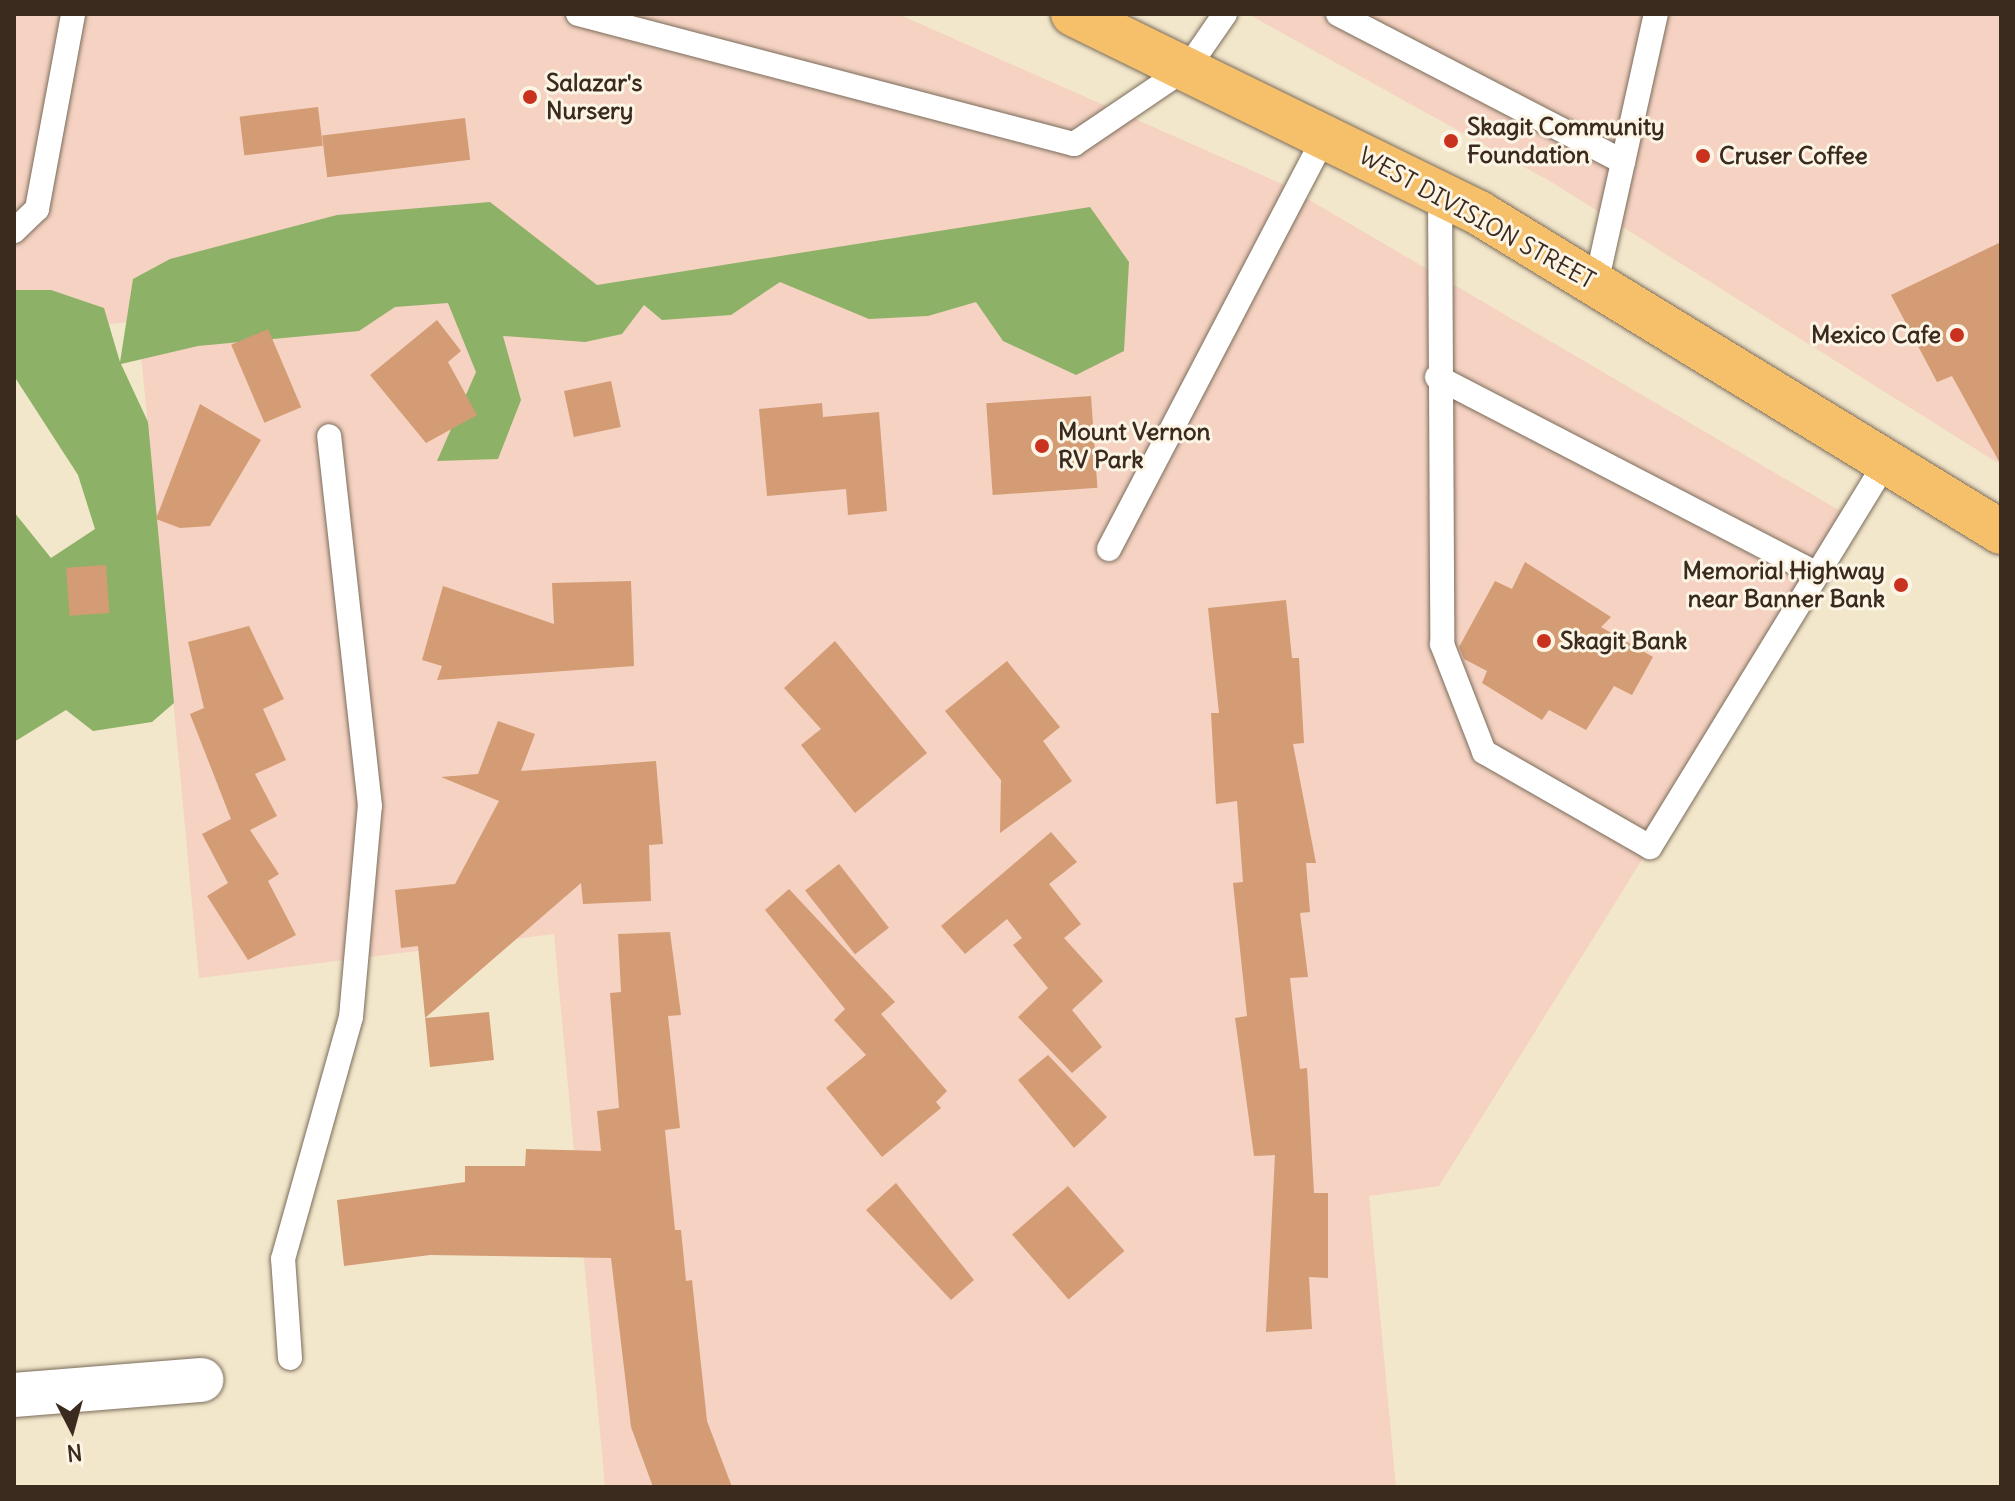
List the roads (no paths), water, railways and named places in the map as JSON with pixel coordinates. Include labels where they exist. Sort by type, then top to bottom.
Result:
[{"type":"main road","name":"WEST DIVISION STREET","points":[[1073,14],[1189,66],[1440,192],[1877,454],[2001,532]]},
{"type":"street","points":[[14,1395],[201,1380]]},
{"type":"lane","points":[[14,231],[37,209],[73,14]]},
{"type":"lane","points":[[578,14],[1074,144],[1189,66],[1225,14]]},
{"type":"lane","points":[[1338,14],[1623,162]]},
{"type":"lane","points":[[1596,284],[1656,14]]},
{"type":"lane","points":[[1109,549],[1325,135]]},
{"type":"lane","points":[[1440,192],[1437,377],[1442,644],[1484,752],[1650,847],[1817,574],[1877,454]]},
{"type":"lane","points":[[1437,377],[1817,574]]},
{"type":"lane","points":[[290,1358],[283,1259],[351,1017],[370,806],[329,436]]},
{"type":"place","name":"Salazar's Nursery","points":[[530,97]]},
{"type":"place","name":"Skagit Community Foundation","points":[[1451,141]]},
{"type":"place","name":"Cruser Coffee","points":[[1703,156]]},
{"type":"place","name":"Mexico Cafe","points":[[1957,335]]},
{"type":"place","name":"Mount Vernon RV Park","points":[[1042,446]]},
{"type":"place","name":"Memorial Highway near Banner Bank","points":[[1901,585]]},
{"type":"place","name":"Skagit Bank","points":[[1544,641]]}]
